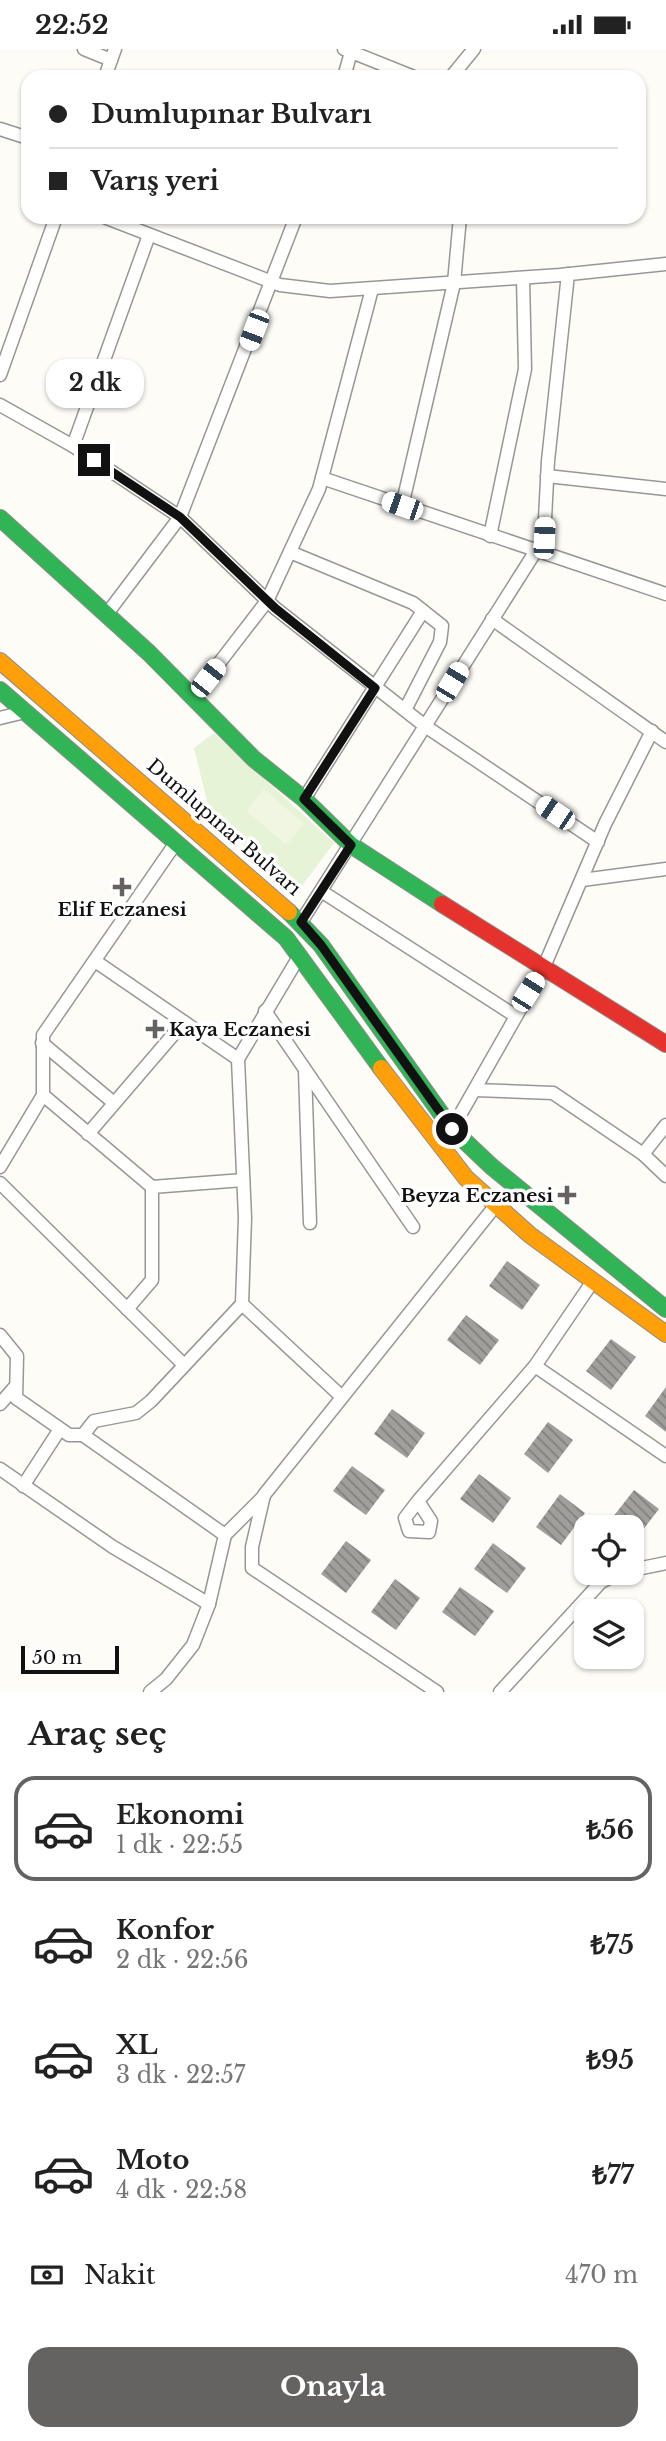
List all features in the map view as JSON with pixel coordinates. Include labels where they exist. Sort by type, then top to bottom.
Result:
[{"type":"main road","points":[[0,518],[193,697],[254,759],[304,799],[351,845],[543,969],[665,1040]]},
{"type":"main road","name":"Dumlupınar Bulvarı","points":[[0,661],[301,922],[321,945],[452,1129],[491,1166],[666,1309]]},
{"type":"main road","points":[[0,690],[175,844],[271,922],[300,955],[442,1150],[496,1205],[530,1235],[666,1334]]},
{"type":"street","points":[[83,49],[113,54]]},
{"type":"street","points":[[457,70],[474,49]]},
{"type":"street","points":[[345,70],[347,50],[397,70]]},
{"type":"street","points":[[0,129],[21,136]]},
{"type":"street","points":[[0,375],[54,224]]},
{"type":"street","points":[[122,224],[272,283],[330,291],[523,278],[666,264]]},
{"type":"street","points":[[106,615],[180,517],[293,224]]},
{"type":"street","points":[[402,506],[454,283],[459,224]]},
{"type":"street","points":[[73,446],[149,235]]},
{"type":"street","points":[[301,922],[544,538],[547,476],[568,274]]},
{"type":"street","points":[[490,536],[525,369],[523,278]]},
{"type":"street","points":[[193,697],[268,601],[290,552],[322,478],[372,289]]},
{"type":"street","points":[[0,405],[73,446],[180,517],[268,601],[375,688],[425,726],[598,842]]},
{"type":"street","points":[[547,476],[666,489]]},
{"type":"street","points":[[322,478],[666,594]]},
{"type":"street","points":[[290,552],[413,603],[442,627],[440,642],[405,710]]},
{"type":"street","points":[[304,799],[423,611]]},
{"type":"street","points":[[492,619],[666,742]]},
{"type":"street","points":[[0,718],[25,712]]},
{"type":"street","points":[[452,1129],[514,1015],[543,969],[598,842],[652,731]]},
{"type":"street","points":[[0,1167],[43,1095],[43,1035],[175,844]]},
{"type":"street","points":[[582,880],[666,869]]},
{"type":"street","points":[[321,891],[514,1015]]},
{"type":"street","points":[[83,1435],[94,1421],[136,1413],[242,1304],[243,1180],[238,1059],[300,955]]},
{"type":"street","points":[[95,961],[238,1059]]},
{"type":"street","points":[[265,1011],[413,1227]]},
{"type":"street","points":[[88,1134],[184,1022]]},
{"type":"street","points":[[42,1042],[114,1103]]},
{"type":"street","points":[[305,1070],[310,1223]]},
{"type":"street","points":[[475,1090],[553,1093],[643,1154],[666,1176]]},
{"type":"street","points":[[43,1095],[152,1188],[243,1180]]},
{"type":"street","points":[[643,1154],[666,1125]]},
{"type":"street","points":[[0,1183],[184,1366]]},
{"type":"street","points":[[127,1309],[152,1280],[152,1188]]},
{"type":"street","points":[[150,1692],[166,1679],[193,1644],[209,1604],[225,1535],[264,1495],[496,1205]]},
{"type":"street","points":[[418,1501],[535,1366],[593,1281]]},
{"type":"street","points":[[242,1304],[342,1397]]},
{"type":"street","points":[[0,1335],[17,1356],[14,1388],[16,1398],[69,1435],[83,1435],[225,1535]]},
{"type":"street","points":[[535,1366],[666,1456]]},
{"type":"street","points":[[0,1404],[14,1388]]},
{"type":"street","points":[[23,1486],[60,1429]]},
{"type":"street","points":[[0,1469],[113,1547],[209,1604]]},
{"type":"street","points":[[264,1495],[252,1547],[252,1568],[437,1692]]},
{"type":"street","points":[[644,1568],[666,1563]]},
{"type":"street","points":[[500,1692],[598,1585]]},
{"type":"green space","points":[[214,733],[334,843],[298,891],[211,818],[194,748]]},
{"type":"green space","points":[[264,789],[304,824],[286,845],[247,811]]},
{"type":"building","points":[[507,1261],[540,1285],[522,1310],[489,1286]]},
{"type":"building","points":[[466,1315],[499,1340],[480,1365],[447,1340]]},
{"type":"building","points":[[611,1339],[636,1357],[611,1390],[586,1371]]},
{"type":"building","points":[[666,1387],[666,1432],[645,1416]]},
{"type":"building","points":[[392,1409],[425,1433],[407,1458],[374,1434]]},
{"type":"building","points":[[548,1422],[573,1440],[548,1473],[524,1454]]},
{"type":"building","points":[[352,1466],[385,1490],[366,1515],[333,1491]]},
{"type":"building","points":[[479,1474],[511,1498],[493,1523],[460,1499]]},
{"type":"building","points":[[634,1490],[659,1509],[644,1528],[644,1515],[614,1515]]},
{"type":"building","points":[[560,1494],[585,1513],[574,1515],[574,1528],[561,1545],[536,1527]]},
{"type":"building","points":[[346,1541],[371,1560],[346,1593],[321,1574]]},
{"type":"building","points":[[493,1543],[526,1568],[507,1593],[474,1569]]},
{"type":"building","points":[[395,1579],[420,1598],[396,1630],[371,1612]]},
{"type":"building","points":[[460,1587],[494,1611],[475,1636],[442,1612]]},
{"type":"traffic: fast","points":[[0,518],[149,653],[254,759],[304,799],[351,845],[442,904]]},
{"type":"traffic: fast","points":[[0,690],[286,938],[381,1068]]},
{"type":"traffic: fast","points":[[289,912],[321,945],[452,1129],[491,1166],[666,1309]]},
{"type":"traffic: slow","points":[[0,661],[289,912]]},
{"type":"traffic: slow","points":[[381,1068],[466,1178],[530,1235],[666,1334]]},
{"type":"traffic: jam","points":[[442,904],[666,1044]]},
{"type":"place","name":"Elif Eczanesi","points":[[122,887]]},
{"type":"place","name":"Kaya Eczanesi","points":[[155,1029]]},
{"type":"place","name":"Beyza Eczanesi","points":[[567,1195]]},
{"type":"route","points":[[94,460],[180,517],[275,608],[375,688],[304,799],[351,845],[301,922],[321,945],[452,1129]]}]
